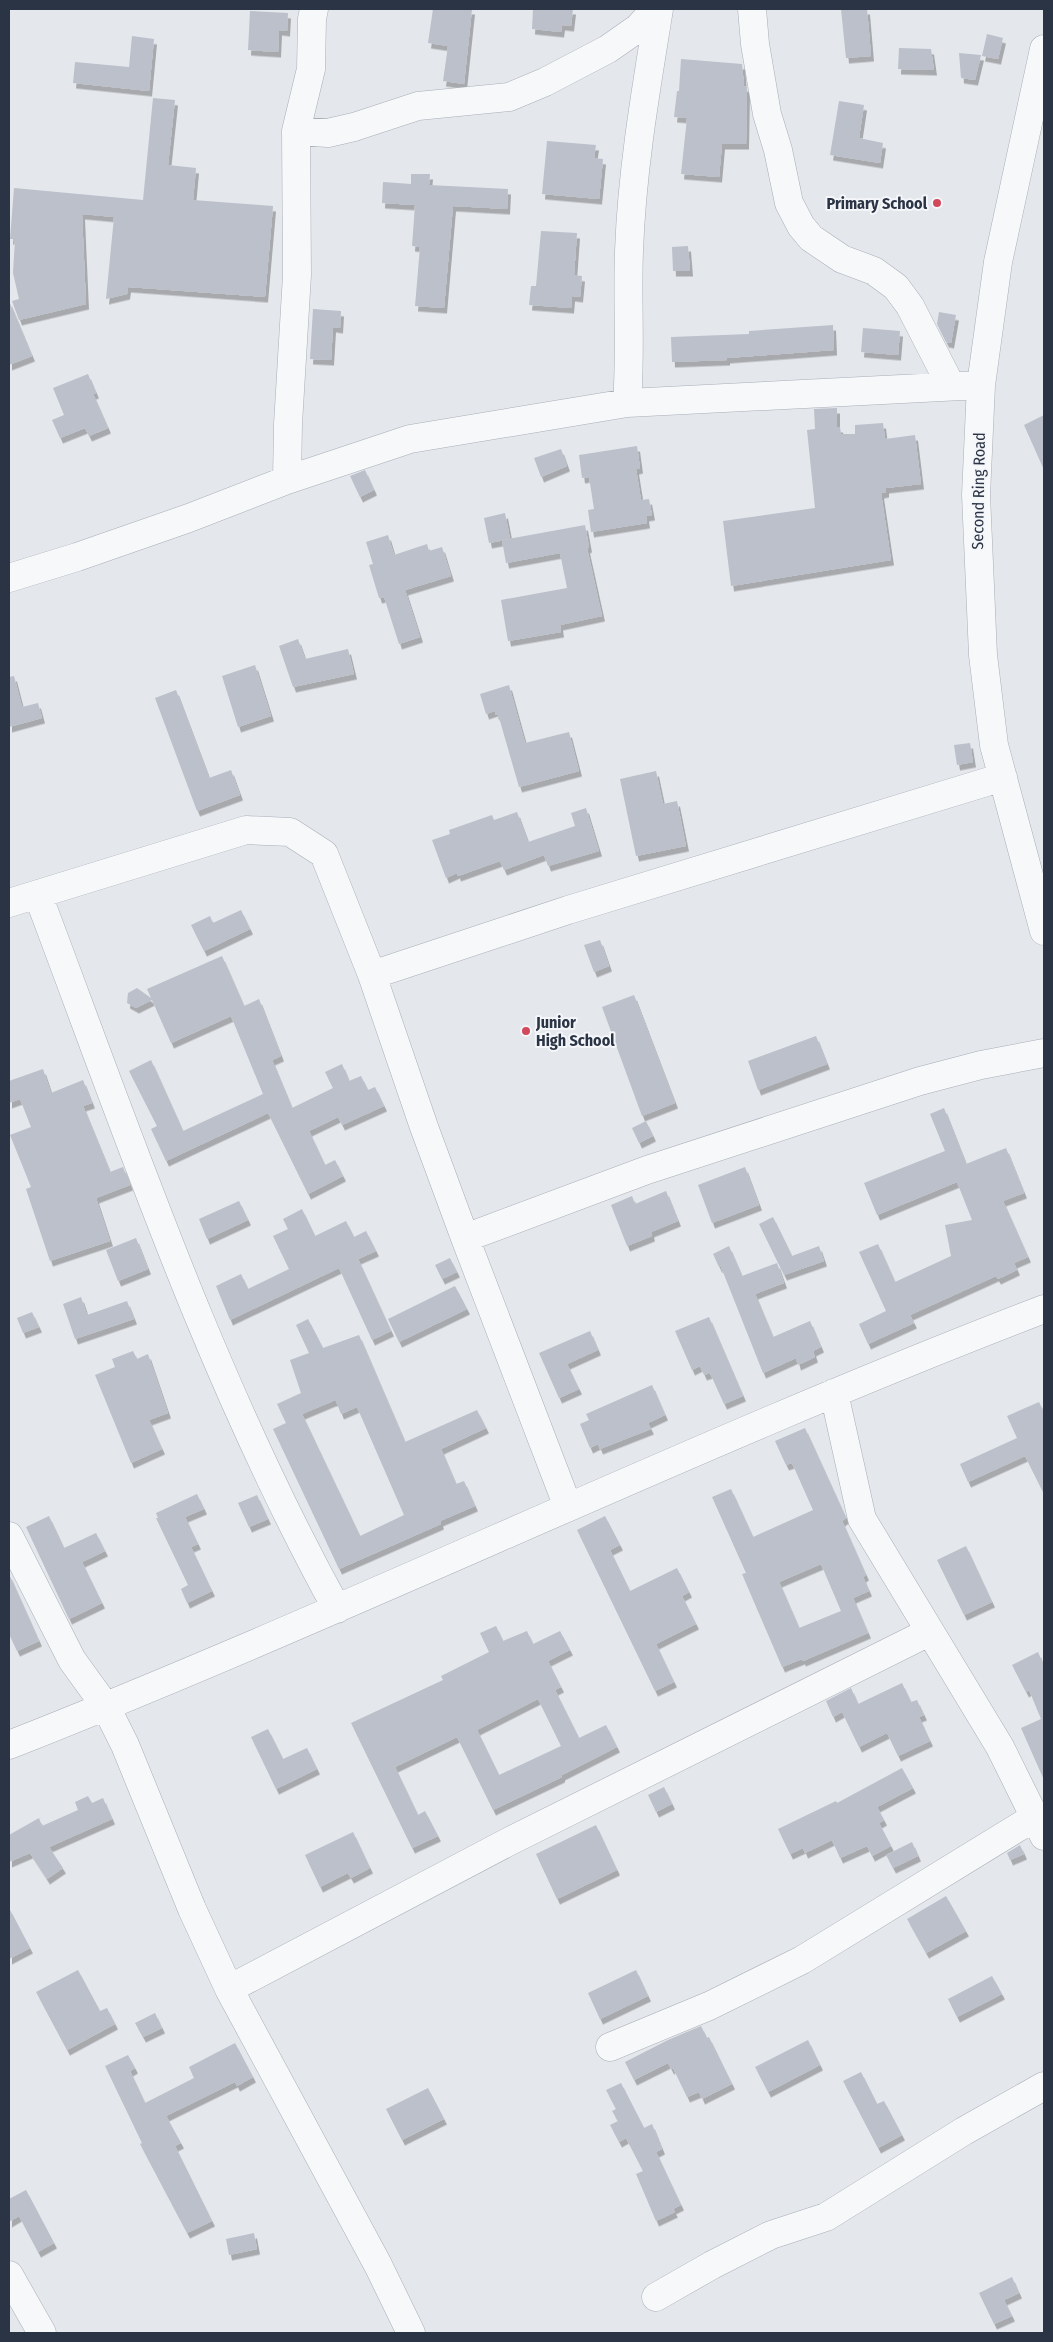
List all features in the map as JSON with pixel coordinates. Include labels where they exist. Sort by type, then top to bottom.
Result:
[{"type":"street","points":[[287,480],[288,424],[298,275],[296,131],[311,69],[314,9]]},
{"type":"street","points":[[296,131],[328,133],[354,128],[418,106],[509,96],[545,82],[608,49],[638,28],[655,9]]},
{"type":"street","points":[[627,403],[630,366],[628,251],[635,168],[659,9]]},
{"type":"street","points":[[752,9],[755,44],[767,114],[778,150],[789,203],[801,226],[811,238],[842,259],[874,271],[896,286],[910,306],[951,386]]},
{"type":"street","name":"Second Ring Road","points":[[1044,49],[998,262],[982,385],[976,495],[979,581],[988,709],[994,745],[1003,777],[1039,887],[1044,931]]},
{"type":"street","points":[[9,578],[189,518],[287,480],[410,439],[627,403],[982,385]]},
{"type":"street","points":[[372,975],[568,910],[1003,777]]},
{"type":"street","points":[[9,903],[246,830],[290,832],[324,854],[372,975],[424,1127],[568,1507]]},
{"type":"street","points":[[38,895],[198,1318],[260,1459],[305,1550],[337,1609]]},
{"type":"street","points":[[465,1238],[647,1170],[920,1081],[981,1064],[1044,1053]]},
{"type":"street","points":[[9,1745],[106,1707],[337,1609],[834,1393],[1044,1310]]},
{"type":"street","points":[[610,2047],[709,2006],[802,1960],[1040,1827],[1000,1747],[862,1519],[834,1393]]},
{"type":"street","points":[[9,1536],[72,1660],[106,1707],[125,1745],[195,1916],[229,1989],[378,2266],[411,2333]]},
{"type":"street","points":[[229,1989],[510,1841],[930,1632]]},
{"type":"street","points":[[656,2297],[771,2235],[826,2217],[964,2131],[1044,2086]]},
{"type":"street","points":[[9,2275],[42,2333]]},
{"type":"building","points":[[433,9],[472,9],[464,84],[443,81],[448,46],[428,43]]},
{"type":"building","points":[[533,9],[573,9],[571,26],[562,25],[561,32],[532,29]]},
{"type":"building","points":[[841,9],[867,9],[871,56],[846,58]]},
{"type":"building","points":[[250,11],[288,13],[287,31],[279,30],[278,52],[248,50]]},
{"type":"building","points":[[987,34],[1003,38],[998,59],[982,56]]},
{"type":"building","points":[[132,36],[154,39],[149,91],[73,83],[75,62],[129,67]]},
{"type":"building","points":[[899,48],[931,49],[934,70],[898,69]]},
{"type":"building","points":[[959,53],[981,55],[975,80],[961,78]]},
{"type":"building","points":[[681,59],[742,64],[744,86],[747,87],[746,144],[722,144],[719,177],[681,174],[687,118],[674,117],[677,91],[679,91]]},
{"type":"building","points":[[153,98],[175,100],[168,165],[196,168],[193,200],[273,206],[265,297],[128,287],[127,294],[106,299],[114,217],[82,214],[86,304],[19,320],[12,301],[19,299],[13,273],[15,239],[10,239],[14,188],[143,200]]},
{"type":"building","points":[[839,101],[864,105],[859,138],[883,143],[880,163],[830,155]]},
{"type":"building","points":[[547,141],[596,145],[594,158],[603,159],[599,199],[542,194]]},
{"type":"building","points":[[411,174],[430,174],[429,185],[508,189],[507,209],[453,206],[444,308],[415,306],[420,247],[412,246],[415,205],[382,203],[383,182],[411,184]]},
{"type":"building","points":[[541,231],[577,233],[574,275],[582,276],[580,297],[572,296],[571,308],[529,305],[531,286],[536,286]]},
{"type":"building","points":[[688,246],[690,271],[673,271],[672,247]]},
{"type":"building","points":[[9,301],[32,356],[9,365]]},
{"type":"building","points":[[313,309],[341,311],[340,328],[333,327],[331,360],[310,359]]},
{"type":"building","points":[[939,312],[956,315],[951,343],[946,342],[937,324]]},
{"type":"building","points":[[833,325],[834,350],[727,358],[727,360],[672,362],[671,337],[749,334],[749,331]]},
{"type":"building","points":[[863,328],[900,331],[898,355],[861,352]]},
{"type":"building","points":[[88,374],[96,393],[93,394],[108,428],[89,436],[85,428],[60,438],[52,420],[64,415],[53,388]]},
{"type":"building","points":[[837,408],[837,427],[840,427],[841,434],[855,434],[855,425],[883,423],[885,439],[915,435],[921,484],[886,488],[886,492],[881,493],[891,560],[731,586],[723,521],[815,508],[807,430],[815,429],[814,409]]},
{"type":"building","points":[[1044,415],[1044,470],[1024,425]]},
{"type":"building","points":[[637,446],[640,468],[636,469],[641,500],[649,499],[652,515],[646,516],[647,523],[591,532],[588,510],[594,509],[589,477],[582,478],[579,455]]},
{"type":"building","points":[[561,449],[567,466],[541,477],[534,458]]},
{"type":"building","points":[[365,470],[374,490],[360,497],[350,476]]},
{"type":"building","points":[[505,513],[510,539],[489,543],[484,518]]},
{"type":"building","points":[[585,525],[589,547],[587,548],[602,616],[560,625],[561,632],[508,641],[501,600],[567,588],[560,553],[506,563],[502,540]]},
{"type":"building","points":[[388,535],[394,555],[427,544],[429,551],[442,547],[451,576],[405,590],[420,637],[399,644],[384,597],[379,598],[369,565],[373,564],[366,542]]},
{"type":"building","points":[[298,639],[305,659],[348,649],[354,674],[293,687],[279,646]]},
{"type":"building","points":[[255,665],[271,716],[238,727],[222,676]]},
{"type":"building","points":[[14,676],[22,707],[38,703],[42,718],[9,727],[9,677]]},
{"type":"building","points":[[509,685],[525,743],[569,732],[579,771],[519,787],[498,714],[496,715],[495,711],[486,714],[480,694]]},
{"type":"building","points":[[176,690],[209,778],[231,770],[240,795],[197,811],[155,698]]},
{"type":"building","points":[[970,743],[973,762],[957,765],[954,745]]},
{"type":"building","points":[[656,771],[663,804],[677,801],[686,846],[636,856],[620,779]]},
{"type":"building","points":[[586,808],[599,851],[548,866],[544,855],[504,870],[500,861],[458,876],[457,873],[446,878],[432,840],[450,834],[449,830],[492,815],[494,820],[517,812],[528,842],[575,826],[571,813]]},
{"type":"building","points":[[241,910],[250,929],[204,951],[191,925],[210,916],[213,923]]},
{"type":"building","points":[[600,940],[609,966],[594,972],[584,945]]},
{"type":"building","points":[[222,956],[244,1006],[259,999],[281,1056],[272,1060],[292,1108],[333,1088],[325,1072],[342,1064],[349,1081],[361,1076],[368,1090],[375,1087],[384,1106],[342,1125],[338,1117],[309,1131],[325,1165],[335,1160],[343,1176],[308,1194],[268,1113],[166,1161],[151,1129],[157,1126],[129,1071],[151,1060],[183,1131],[263,1094],[231,1016],[171,1043],[152,1000],[136,1008],[127,1003],[128,993],[137,988],[151,998],[147,989]]},
{"type":"building","points":[[634,995],[675,1103],[642,1116],[602,1007]]},
{"type":"building","points":[[816,1036],[827,1064],[758,1090],[748,1061]]},
{"type":"building","points":[[43,1069],[51,1093],[83,1080],[92,1103],[83,1106],[110,1172],[123,1167],[130,1185],[96,1198],[110,1241],[50,1261],[26,1189],[31,1187],[10,1135],[31,1127],[20,1099],[9,1103],[9,1081]]},
{"type":"building","points":[[944,1108],[966,1164],[1006,1148],[1024,1193],[1003,1201],[1028,1257],[1014,1263],[1017,1270],[998,1279],[996,1276],[910,1315],[914,1323],[868,1344],[859,1324],[886,1311],[859,1252],[878,1244],[895,1282],[951,1256],[945,1225],[972,1220],[957,1182],[877,1215],[864,1183],[945,1151],[930,1114]]},
{"type":"building","points":[[646,1121],[653,1136],[639,1143],[632,1128]]},
{"type":"building","points":[[745,1167],[759,1205],[712,1223],[698,1185]]},
{"type":"building","points":[[666,1191],[678,1221],[651,1232],[652,1236],[627,1246],[611,1205],[632,1196],[635,1204]]},
{"type":"building","points":[[239,1201],[248,1220],[207,1239],[199,1219]]},
{"type":"building","points":[[302,1209],[315,1236],[346,1221],[354,1237],[366,1231],[376,1251],[358,1259],[391,1331],[372,1340],[339,1268],[230,1320],[216,1286],[241,1274],[248,1289],[289,1269],[273,1236],[288,1229],[283,1219]]},
{"type":"building","points":[[773,1217],[792,1256],[819,1246],[824,1261],[784,1275],[759,1224]]},
{"type":"building","points":[[136,1238],[148,1269],[118,1281],[106,1250]]},
{"type":"building","points":[[729,1246],[742,1276],[777,1263],[784,1283],[755,1294],[773,1337],[810,1321],[821,1347],[813,1351],[815,1357],[798,1365],[796,1358],[763,1373],[721,1267],[719,1267],[713,1254]]},
{"type":"building","points":[[450,1258],[457,1272],[442,1279],[435,1265]]},
{"type":"building","points":[[455,1286],[467,1309],[399,1342],[388,1319]]},
{"type":"building","points":[[81,1297],[87,1315],[127,1301],[134,1319],[75,1339],[63,1304]]},
{"type":"building","points":[[32,1312],[39,1327],[23,1333],[17,1318]]},
{"type":"building","points":[[709,1317],[743,1396],[724,1404],[710,1373],[704,1375],[700,1366],[692,1370],[675,1331]]},
{"type":"building","points":[[308,1319],[323,1348],[359,1335],[405,1442],[477,1410],[486,1428],[441,1449],[456,1484],[464,1481],[475,1506],[440,1521],[441,1524],[339,1569],[273,1429],[286,1423],[277,1404],[301,1393],[290,1360],[309,1353],[296,1325]],"holes":[[[336,1401],[341,1414],[357,1407],[404,1515],[360,1536],[302,1414]]]},
{"type":"building","points":[[590,1331],[598,1350],[567,1364],[579,1389],[559,1398],[539,1353]]},
{"type":"building","points":[[133,1351],[137,1359],[148,1354],[168,1413],[149,1420],[162,1449],[131,1463],[95,1375],[115,1367],[112,1359]]},
{"type":"building","points":[[652,1385],[665,1415],[648,1423],[651,1429],[600,1449],[598,1444],[590,1448],[580,1424],[589,1420],[586,1414]]},
{"type":"building","points":[[1039,1402],[1044,1412],[1044,1494],[1025,1456],[968,1482],[960,1464],[1017,1438],[1007,1416]]},
{"type":"building","points":[[805,1428],[846,1518],[842,1521],[866,1575],[863,1577],[869,1591],[853,1598],[868,1633],[803,1661],[802,1659],[782,1667],[742,1574],[746,1573],[712,1497],[731,1489],[753,1537],[813,1510],[792,1463],[786,1465],[775,1441]],"holes":[[[821,1564],[841,1611],[799,1628],[779,1582]]]},
{"type":"building","points":[[197,1494],[204,1509],[185,1517],[198,1544],[191,1547],[212,1591],[187,1603],[181,1589],[188,1585],[156,1518],[158,1518],[156,1513]]},
{"type":"building","points":[[257,1495],[268,1519],[249,1527],[238,1503]]},
{"type":"building","points":[[49,1516],[64,1548],[96,1533],[105,1551],[82,1562],[102,1603],[69,1619],[26,1527]]},
{"type":"building","points":[[605,1516],[620,1545],[610,1550],[630,1591],[677,1568],[689,1592],[682,1596],[696,1624],[656,1644],[674,1682],[655,1691],[577,1530]]},
{"type":"building","points":[[966,1546],[992,1602],[964,1615],[937,1560]]},
{"type":"building","points":[[9,1574],[39,1641],[17,1651],[9,1634]]},
{"type":"building","points":[[496,1626],[503,1641],[527,1631],[533,1644],[560,1631],[570,1650],[548,1661],[561,1687],[555,1690],[579,1738],[606,1725],[617,1747],[562,1775],[562,1777],[493,1810],[457,1737],[395,1767],[418,1815],[425,1811],[438,1836],[412,1848],[351,1723],[443,1680],[441,1676],[489,1652],[480,1633]],"holes":[[[538,1699],[561,1746],[499,1775],[477,1730]]]},
{"type":"building","points":[[1038,1652],[1044,1666],[1044,1780],[1021,1728],[1041,1719],[1029,1690],[1026,1692],[1012,1665]]},
{"type":"building","points":[[902,1683],[911,1702],[917,1700],[924,1715],[919,1717],[930,1741],[898,1756],[887,1733],[859,1747],[842,1712],[833,1717],[826,1701],[851,1688],[858,1704]]},
{"type":"building","points":[[268,1729],[283,1759],[307,1748],[317,1769],[276,1789],[251,1737]]},
{"type":"building","points":[[902,1768],[913,1788],[877,1807],[884,1820],[879,1823],[891,1846],[872,1856],[867,1846],[840,1858],[832,1840],[805,1853],[803,1848],[790,1854],[778,1829],[836,1801],[837,1803]]},
{"type":"building","points":[[664,1787],[672,1804],[656,1812],[648,1795]]},
{"type":"building","points":[[88,1796],[92,1803],[103,1798],[112,1819],[49,1847],[63,1868],[47,1879],[30,1853],[9,1862],[9,1835],[39,1818],[42,1826],[78,1810],[75,1802]]},
{"type":"building","points":[[596,1825],[617,1870],[557,1899],[536,1854]]},
{"type":"building","points":[[353,1832],[370,1868],[351,1878],[348,1873],[320,1887],[305,1855]]},
{"type":"building","points":[[912,1842],[918,1856],[893,1868],[886,1855]]},
{"type":"building","points":[[1020,1845],[1024,1854],[1010,1860],[1007,1853]]},
{"type":"building","points":[[946,1896],[966,1931],[926,1953],[907,1919]]},
{"type":"building","points":[[9,1908],[30,1948],[9,1959]]},
{"type":"building","points":[[78,1970],[100,2011],[107,2008],[115,2024],[67,2050],[36,1992]]},
{"type":"building","points":[[636,1970],[648,1996],[600,2019],[588,1993]]},
{"type":"building","points":[[992,1976],[1002,1994],[957,2017],[948,1999]]},
{"type":"building","points":[[155,2013],[162,2028],[143,2037],[135,2023]]},
{"type":"building","points":[[701,2026],[707,2038],[709,2037],[732,2084],[702,2099],[699,2092],[687,2097],[673,2068],[671,2069],[668,2063],[634,2080],[625,2062]]},
{"type":"building","points":[[808,2040],[820,2065],[768,2092],[755,2067]]},
{"type":"building","points":[[235,2043],[253,2077],[237,2086],[235,2082],[166,2116],[181,2143],[175,2146],[212,2221],[187,2233],[140,2144],[142,2143],[105,2066],[128,2055],[135,2068],[130,2071],[145,2103],[194,2078],[189,2067]]},
{"type":"building","points":[[861,2072],[877,2104],[884,2101],[902,2135],[878,2148],[843,2081]]},
{"type":"building","points":[[621,2083],[644,2128],[652,2124],[662,2149],[656,2152],[681,2205],[673,2209],[675,2212],[656,2221],[636,2174],[643,2171],[626,2138],[619,2142],[610,2125],[618,2121],[612,2111],[616,2109],[606,2090]]},
{"type":"building","points":[[428,2088],[444,2119],[402,2140],[386,2109]]},
{"type":"building","points":[[26,2190],[54,2243],[38,2252],[19,2216],[9,2222],[9,2199]]},
{"type":"building","points":[[254,2233],[257,2249],[229,2255],[226,2239]]},
{"type":"building","points":[[1012,2277],[1019,2293],[1004,2300],[1012,2316],[994,2324],[979,2293]]},
{"type":"place","name":"Primary School","points":[[937,203]]},
{"type":"place","name":"Junior High School","points":[[526,1031]]}]
